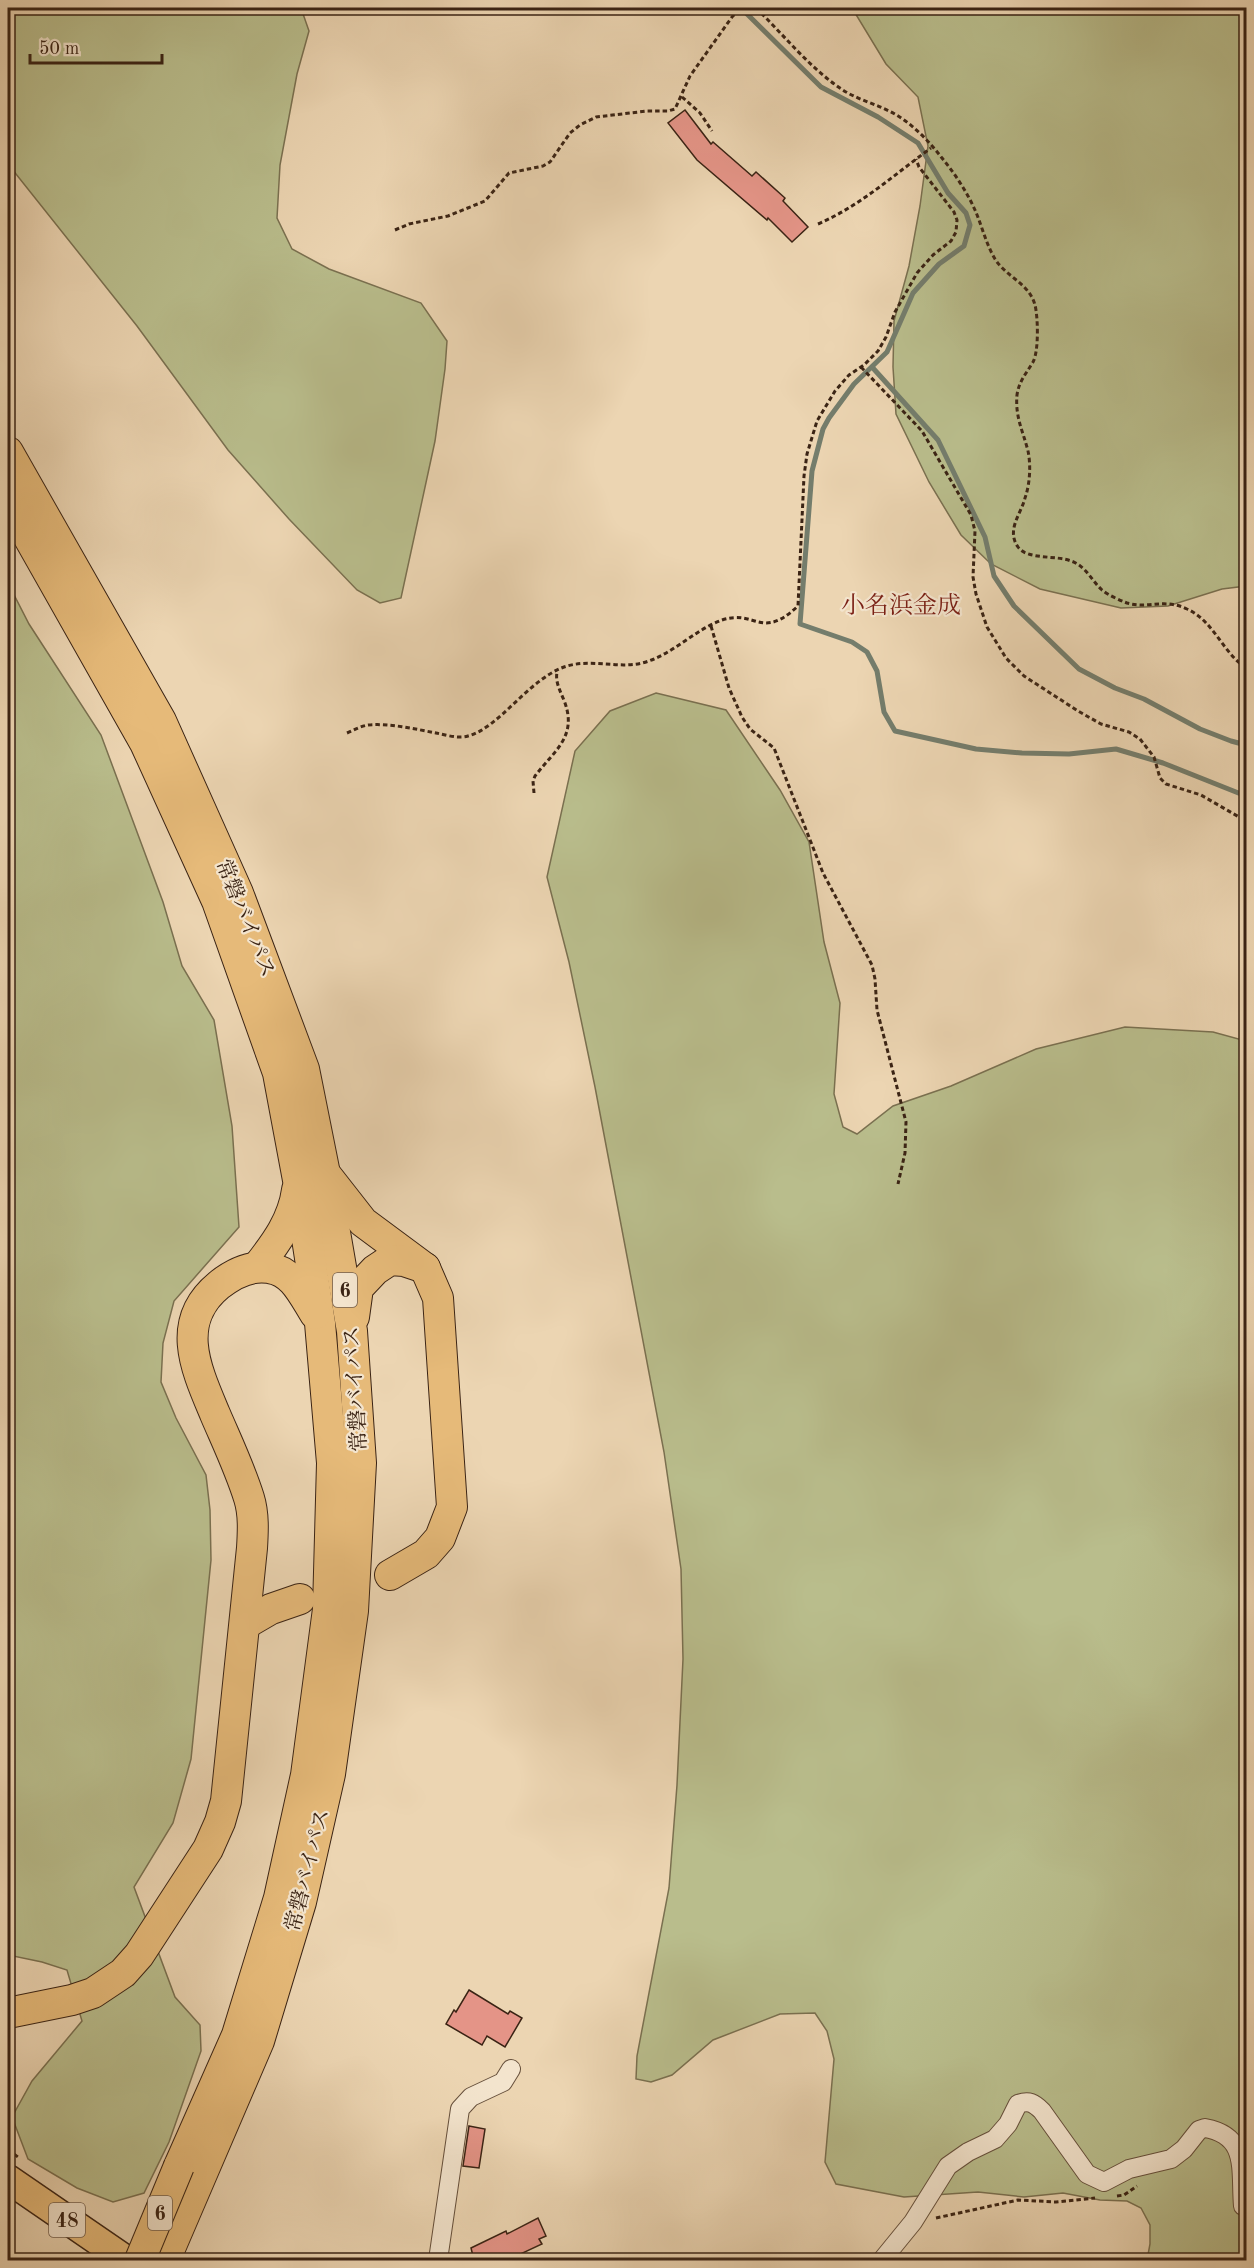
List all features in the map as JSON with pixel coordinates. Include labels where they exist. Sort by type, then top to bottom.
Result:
[{"type":"highway","name":"常磐バイパス","points":[[8,452],[161,721],[238,894],[304,1069],[320,1323],[332,1463],[327,1609],[306,1775],[279,1898],[237,2035],[190,2172],[165,2260]]},
{"type":"highway","name":"常磐バイパス","points":[[8,501],[145,743],[217,901],[278,1073],[311,1177],[352,1330],[361,1463],[353,1611],[330,1774],[301,1902],[259,2041],[190,2172],[140,2260]]},
{"type":"highway","points":[[258,1266],[287,1224],[295,1204],[311,1177],[363,1222],[425,1268],[438,1298],[452,1507],[440,1538],[426,1554],[390,1575]]},
{"type":"highway","points":[[352,1330],[358,1288],[375,1270],[390,1260],[404,1261],[425,1268]]},
{"type":"highway","points":[[8,2013],[72,2000],[93,1993],[123,1973],[139,1955],[208,1849],[226,1801],[253,1520],[250,1501],[198,1374],[192,1342],[194,1322],[206,1296],[230,1276],[258,1266],[279,1269],[296,1283],[320,1323]]},
{"type":"highway","points":[[244,1624],[272,1609],[300,1599]]},
{"type":"main road","name":"48","points":[[8,2179],[126,2260]]},
{"type":"street","points":[[438,2260],[460,2109],[471,2097],[503,2082],[512,2069]]},
{"type":"street","points":[[882,2260],[916,2216],[948,2166],[968,2152],[995,2139],[1008,2124],[1018,2104],[1026,2101],[1035,2103],[1042,2111],[1087,2174],[1104,2182],[1128,2169],[1171,2159],[1184,2149],[1199,2130],[1205,2128],[1226,2134],[1234,2142],[1239,2156],[1243,2206]]},
{"type":"path","points":[[395,230],[409,224],[448,216],[484,201],[509,173],[543,166],[550,162],[570,133],[580,124],[596,117],[675,109],[690,76],[732,16],[741,8]]},
{"type":"path","points":[[756,8],[821,74],[847,92],[911,124],[942,159],[970,202],[994,257],[1031,295],[1035,306],[1036,353],[1033,362],[1020,381],[1016,410],[1018,426],[1029,453],[1026,498],[1014,524],[1016,544],[1019,550],[1028,555],[1072,561],[1091,575],[1103,591],[1123,601],[1138,605],[1167,603],[1190,610],[1210,625],[1215,636],[1229,653],[1246,668]]},
{"type":"path","points":[[681,96],[700,113],[712,131]]},
{"type":"path","points":[[818,224],[835,217],[932,147]]},
{"type":"path","points":[[347,734],[362,727],[378,726],[465,737],[481,730],[525,691],[558,670],[579,664],[641,663],[655,658],[699,631],[732,618],[764,624],[777,622],[798,606],[804,476],[807,454],[817,421],[849,375],[874,356],[882,345],[895,312],[917,273],[933,255],[951,241],[956,232],[957,220],[954,212],[919,167],[916,159]]},
{"type":"path","points":[[861,367],[922,431],[971,515],[975,531],[973,576],[976,594],[987,627],[1006,658],[1024,675],[1078,711],[1101,724],[1129,732],[1140,739],[1154,757],[1160,778],[1166,783],[1201,795],[1246,820]]},
{"type":"path","points":[[711,626],[729,688],[742,717],[750,729],[774,748],[823,873],[872,965],[877,1010],[906,1122],[905,1153],[898,1184]]},
{"type":"path","points":[[534,793],[535,776],[563,741],[569,729],[566,704],[557,681],[558,670]]},
{"type":"path","points":[[1113,2196],[1124,2195],[1143,2182]]},
{"type":"path","points":[[916,2216],[933,2219],[1018,2200],[1056,2202],[1101,2198]]},
{"type":"green space","points":[[8,8],[301,8],[309,31],[297,74],[280,165],[277,218],[292,249],[329,269],[421,303],[447,341],[435,441],[401,598],[380,603],[357,590],[289,519],[228,450],[137,326],[8,164]]},
{"type":"green space","points":[[852,8],[1246,8],[1246,586],[1222,589],[1168,606],[1121,608],[1040,589],[991,564],[961,535],[929,482],[896,414],[893,367],[894,321],[909,266],[928,146],[918,97],[886,64]]},
{"type":"green space","points":[[8,583],[29,624],[101,735],[163,902],[182,966],[214,1020],[232,1126],[239,1227],[174,1301],[163,1343],[161,1382],[176,1418],[206,1475],[210,1510],[211,1560],[191,1759],[173,1823],[134,1887],[175,1997],[200,2025],[201,2051],[169,2142],[144,2193],[113,2202],[77,2188],[28,2159],[12,2117],[32,2081],[82,2021],[67,1970],[8,1955]]},
{"type":"green space","points":[[656,693],[726,710],[780,790],[809,842],[824,942],[840,1003],[834,1094],[843,1127],[857,1134],[893,1106],[951,1086],[1036,1049],[1125,1027],[1213,1032],[1246,1041],[1246,2260],[1147,2260],[1150,2225],[1141,2208],[1127,2201],[1100,2200],[1063,2193],[1024,2197],[978,2192],[904,2197],[836,2184],[825,2162],[834,2059],[827,2031],[815,2013],[780,2014],[713,2040],[672,2075],[651,2082],[636,2079],[637,2056],[669,1888],[683,1659],[681,1569],[664,1452],[595,1087],[569,962],[547,877],[575,751],[610,711]]},
{"type":"building","points":[[685,110],[711,144],[713,142],[752,176],[756,172],[785,198],[783,201],[808,227],[792,242],[768,218],[767,220],[697,160],[668,123]]},
{"type":"building","points":[[469,1990],[508,2014],[510,2011],[522,2018],[505,2047],[487,2036],[482,2045],[446,2024]]},
{"type":"building","points":[[469,2126],[485,2129],[479,2168],[463,2166]]},
{"type":"building","points":[[538,2218],[546,2236],[539,2239],[542,2244],[516,2256],[518,2260],[474,2260],[471,2248],[506,2231],[507,2234]]},
{"type":"waterway","points":[[741,8],[821,87],[878,117],[918,143],[948,193],[966,213],[970,225],[964,246],[939,264],[913,293],[887,352],[854,384],[823,429],[812,471],[800,624],[852,642],[867,652],[877,671],[884,712],[895,731],[976,749],[1022,753],[1069,754],[1116,749],[1163,763],[1246,796]]},
{"type":"waterway","points":[[872,367],[938,440],[985,537],[994,576],[1014,606],[1079,669],[1115,688],[1144,699],[1200,729],[1246,745]]},
{"type":"district","name":"小名浜金成","points":[[901,605]]}]
